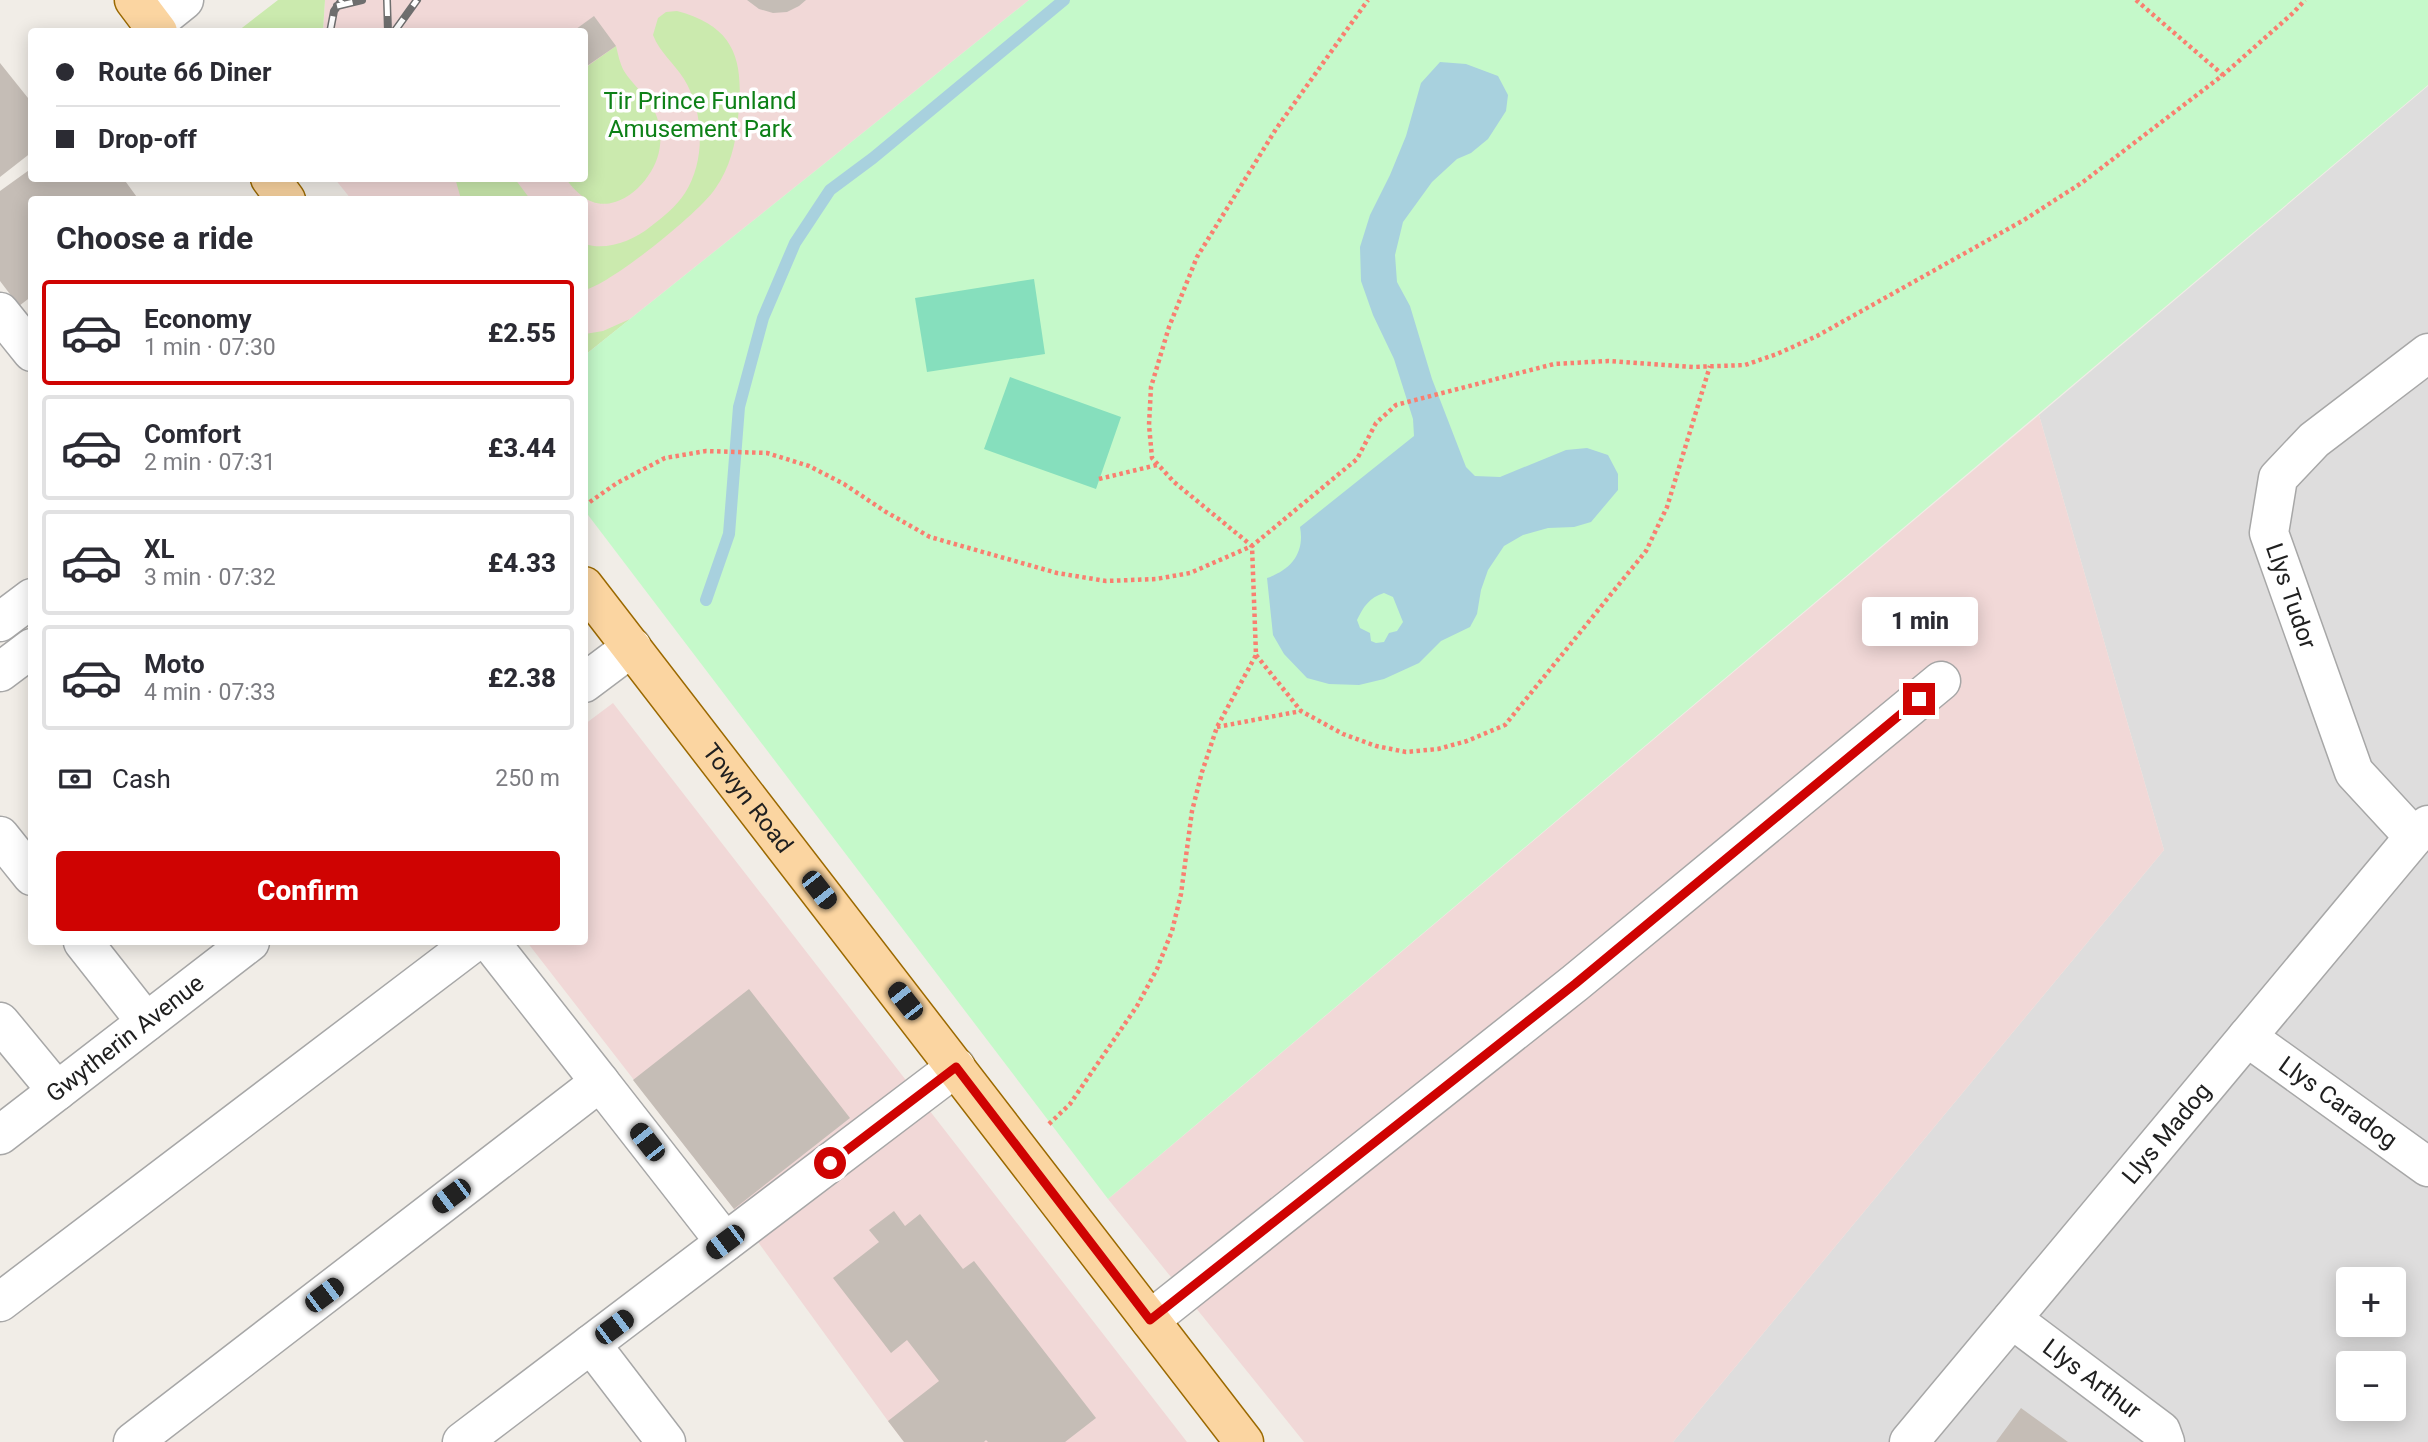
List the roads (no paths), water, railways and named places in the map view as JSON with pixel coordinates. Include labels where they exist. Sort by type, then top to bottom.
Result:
[{"type":"main road","name":"Towyn Road","points":[[588,591],[1244,1442]]},
{"type":"street","points":[[148,19],[184,0]]},
{"type":"street","points":[[0,312],[28,347]]},
{"type":"street","name":"Llys Tudor","points":[[2421,831],[2354,772],[2269,533],[2278,478],[2314,440],[2428,353]]},
{"type":"street","points":[[0,622],[28,601]]},
{"type":"street","points":[[588,680],[632,646]]},
{"type":"street","points":[[0,672],[28,651]]},
{"type":"street","points":[[1150,1320],[1575,984],[1941,681]]},
{"type":"street","name":"Llys Madog","points":[[1909,1442],[2421,831]]},
{"type":"street","points":[[0,836],[28,871]]},
{"type":"street","points":[[85,945],[146,1022]]},
{"type":"street","name":"Gwytherin Avenue","points":[[0,1135],[246,945]]},
{"type":"street","points":[[0,1302],[470,945]]},
{"type":"street","points":[[493,945],[725,1242]]},
{"type":"street","points":[[0,1022],[57,1091]]},
{"type":"street","name":"Llys Caradog","points":[[2248,1037],[2428,1167]]},
{"type":"street","points":[[462,1442],[956,1067]]},
{"type":"street","points":[[133,1442],[600,1082]]},
{"type":"street","name":"Llys Arthur","points":[[2012,1319],[2161,1431],[2165,1442]]},
{"type":"street","points":[[591,1344],[667,1442]]},
{"type":"water","points":[[1440,62],[1466,64],[1498,76],[1508,95],[1506,111],[1488,139],[1471,153],[1457,159],[1432,182],[1403,222],[1395,255],[1397,282],[1410,306],[1432,379],[1466,467],[1475,476],[1500,477],[1566,450],[1587,448],[1608,455],[1618,474],[1618,490],[1591,522],[1574,527],[1548,528],[1523,535],[1504,546],[1488,570],[1477,614],[1470,627],[1441,641],[1419,663],[1384,679],[1359,685],[1329,684],[1307,678],[1284,654],[1273,635],[1267,578],[1276,575],[1294,559],[1300,545],[1300,527],[1414,436],[1413,419],[1394,359],[1373,315],[1361,281],[1360,247],[1370,215],[1406,136],[1421,83]],"holes":[[[1384,593],[1393,597],[1403,622],[1397,631],[1389,633],[1384,642],[1371,641],[1370,633],[1360,628],[1357,620],[1374,597]]]},
{"type":"waterway","points":[[706,600],[729,534],[739,407],[763,318],[795,243],[830,190],[873,158],[1064,0]]},
{"type":"railway","points":[[331,28],[334,11],[342,0]]},
{"type":"railway","points":[[337,6],[362,0]]},
{"type":"railway","points":[[387,0],[388,28]]},
{"type":"railway","points":[[397,28],[417,0]]},
{"type":"park label","name":"Tir Prince Funland Amusement Park","points":[[700,115]]}]
